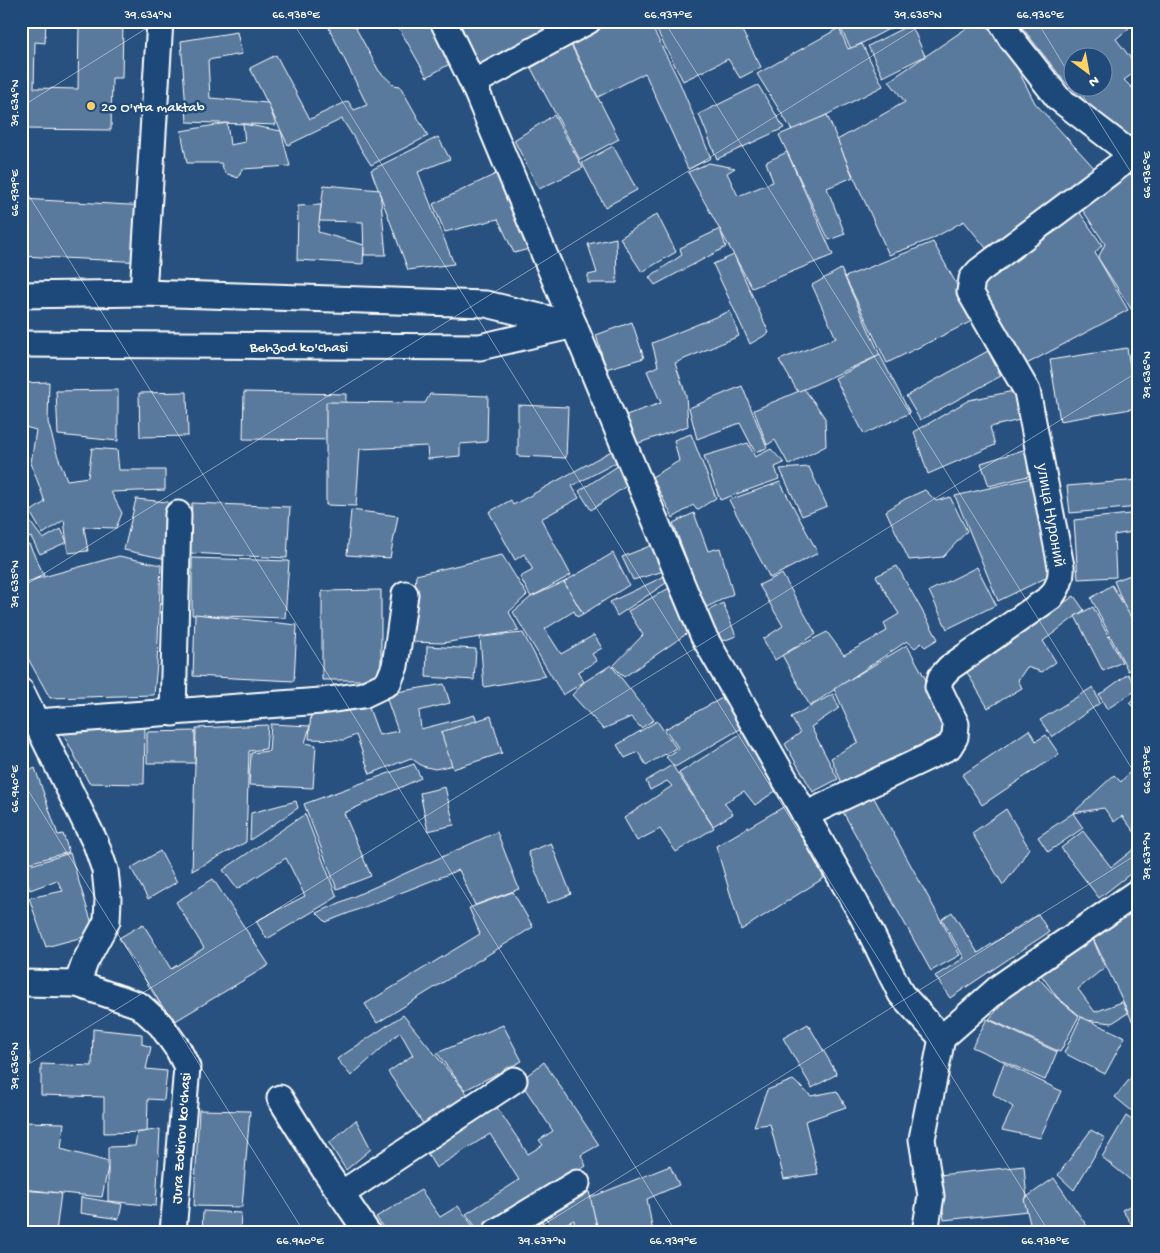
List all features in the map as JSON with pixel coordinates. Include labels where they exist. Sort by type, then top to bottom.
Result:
[{"type":"street","points":[[143,293],[160,21]]},
{"type":"street","points":[[443,21],[473,83],[703,635],[861,913],[901,994],[942,1038]]},
{"type":"street","points":[[473,83],[588,21]]},
{"type":"street","points":[[1001,21],[1011,38],[1058,98],[1136,158]]},
{"type":"street","name":"улица Нуроний","points":[[804,815],[949,746],[955,737],[956,724],[938,687],[942,677],[949,668],[1051,597],[1057,588],[1062,576],[1061,566],[1027,391],[970,292],[972,279],[979,271],[1136,158]]},
{"type":"street","points":[[21,295],[143,293],[486,304],[574,325]]},
{"type":"street","name":"Behzod ko'chasi","points":[[21,344],[480,348],[574,325]]},
{"type":"street","points":[[173,712],[178,514]]},
{"type":"street","points":[[37,722],[320,702],[363,695],[388,683],[395,666],[405,594]]},
{"type":"street","points":[[22,694],[96,844],[106,870],[107,921],[85,962],[77,984]]},
{"type":"street","points":[[925,1232],[931,1196],[922,1139],[942,1038],[1001,986],[1139,891]]},
{"type":"street","name":"Jura Zokirov ko'chasi","points":[[21,984],[77,984],[139,1005],[161,1025],[178,1049],[187,1067],[173,1232]]},
{"type":"street","points":[[341,1194],[514,1080]]},
{"type":"street","points":[[280,1098],[367,1232]]},
{"type":"street","points":[[496,1232],[577,1183]]},
{"type":"building","points":[[21,21],[46,21],[45,43],[35,42],[34,88],[78,89],[79,21],[123,21],[122,78],[112,78],[111,130],[21,129]]},
{"type":"building","points":[[342,21],[352,21],[379,71],[394,85],[400,86],[428,136],[371,165],[342,119],[288,145],[250,68],[276,55],[310,119],[348,101],[354,110],[367,105],[329,28]]},
{"type":"building","points":[[347,21],[379,21],[354,27]]},
{"type":"building","points":[[395,21],[430,21],[453,62],[427,77]]},
{"type":"building","points":[[459,21],[561,21],[479,66]]},
{"type":"building","points":[[611,21],[649,21],[679,81],[711,158],[688,169],[645,73],[598,97],[571,43]]},
{"type":"building","points":[[652,21],[737,21],[761,67],[740,78],[728,59],[683,81]]},
{"type":"building","points":[[837,21],[904,21],[851,49]]},
{"type":"building","points":[[977,21],[993,21],[1035,103],[1097,171],[986,248],[964,221],[932,239],[889,255],[837,140],[905,102],[889,81]]},
{"type":"building","points":[[1017,21],[1126,21],[1129,28],[1116,39],[1139,69],[1124,80],[1139,95],[1139,153],[1082,98],[1112,98],[1112,48],[1062,48],[1062,78]]},
{"type":"building","points":[[911,24],[925,56],[883,77],[868,46]]},
{"type":"building","points":[[839,28],[848,49],[862,44],[883,86],[793,132],[757,74]]},
{"type":"building","points":[[237,32],[242,54],[208,60],[210,98],[268,103],[276,125],[187,122],[181,41]]},
{"type":"building","points":[[571,45],[619,139],[580,160],[531,68]]},
{"type":"building","points":[[758,85],[784,128],[717,159],[699,114]]},
{"type":"building","points":[[554,115],[583,168],[539,189],[514,140]]},
{"type":"building","points":[[827,115],[853,177],[827,188],[845,234],[829,240],[779,135]]},
{"type":"building","points":[[227,123],[230,145],[245,142],[243,124],[281,131],[290,166],[242,169],[238,178],[225,173],[221,163],[187,163],[181,131]]},
{"type":"building","points":[[438,137],[450,159],[418,172],[454,264],[408,270],[371,170]]},
{"type":"building","points":[[613,146],[637,190],[605,207],[582,163]]},
{"type":"building","points":[[787,152],[833,255],[752,288],[688,172],[709,163],[735,168],[727,173],[738,196],[773,182],[766,162]]},
{"type":"building","points":[[1133,163],[1139,168],[1139,321],[1098,258],[1105,244],[1078,203]]},
{"type":"building","points":[[502,171],[537,247],[514,253],[498,219],[445,232],[433,204]]},
{"type":"building","points":[[324,185],[380,190],[386,255],[364,255],[363,222],[319,221]]},
{"type":"building","points":[[22,199],[147,206],[144,262],[21,256]]},
{"type":"building","points":[[321,205],[318,232],[364,245],[363,264],[297,260],[298,206]]},
{"type":"building","points":[[1076,207],[1102,245],[1095,253],[1128,310],[1021,367],[975,283],[1061,228],[1057,219]]},
{"type":"building","points":[[657,214],[676,252],[642,272],[620,238]]},
{"type":"building","points":[[720,229],[726,247],[655,285],[649,277],[682,255],[680,248]]},
{"type":"building","points":[[616,238],[617,283],[588,283],[588,275],[597,273],[588,244]]},
{"type":"building","points":[[933,242],[976,319],[887,363],[845,277]]},
{"type":"building","points":[[734,255],[769,333],[750,344],[713,264]]},
{"type":"building","points":[[841,269],[880,355],[798,392],[779,360],[836,338],[812,285]]},
{"type":"building","points":[[730,311],[739,336],[675,363],[686,395],[688,426],[636,444],[626,415],[661,403],[647,371],[658,366],[652,343]]},
{"type":"building","points":[[632,322],[644,358],[606,369],[596,335]]},
{"type":"building","points":[[1127,348],[1137,408],[1060,421],[1050,360]]},
{"type":"building","points":[[988,351],[1001,376],[920,420],[906,396]]},
{"type":"building","points":[[880,355],[910,413],[864,434],[835,378]]},
{"type":"building","points":[[49,382],[48,422],[67,480],[88,477],[92,448],[117,450],[119,470],[165,470],[165,490],[111,492],[122,513],[116,528],[84,527],[88,551],[68,553],[64,520],[43,534],[30,512],[45,502],[31,463],[36,430],[21,426],[21,383]]},
{"type":"building","points":[[742,386],[767,448],[755,452],[740,423],[697,439],[689,408]]},
{"type":"building","points":[[804,389],[825,418],[826,446],[789,465],[775,440],[767,445],[754,410]]},
{"type":"building","points":[[118,390],[118,441],[58,435],[56,391]]},
{"type":"building","points":[[1014,391],[1024,419],[990,427],[995,445],[928,474],[914,432],[969,400]]},
{"type":"building","points":[[187,392],[188,436],[140,437],[139,393]]},
{"type":"building","points":[[244,392],[346,394],[345,440],[243,439]]},
{"type":"building","points":[[430,394],[488,396],[487,442],[460,444],[460,456],[428,459],[427,446],[360,449],[356,506],[326,505],[326,402],[425,403]]},
{"type":"building","points":[[518,405],[568,407],[566,458],[518,456]]},
{"type":"building","points":[[691,434],[716,498],[697,510],[693,505],[673,518],[652,477],[679,461],[674,440]]},
{"type":"building","points":[[748,443],[755,457],[771,449],[784,463],[775,467],[779,479],[720,500],[704,456]]},
{"type":"building","points":[[1033,447],[1040,473],[989,486],[981,463]]},
{"type":"building","points":[[613,450],[619,461],[572,486],[579,498],[541,519],[571,575],[531,597],[520,577],[533,570],[524,554],[515,560],[489,512],[511,500],[513,505]]},
{"type":"building","points":[[624,462],[632,482],[591,510],[579,491]]},
{"type":"building","points":[[809,467],[827,506],[802,516],[780,469]]},
{"type":"building","points":[[1040,476],[1058,572],[998,601],[955,496]]},
{"type":"building","points":[[1139,480],[1139,507],[1070,513],[1067,486]]},
{"type":"building","points":[[780,482],[818,553],[770,578],[729,500]]},
{"type":"building","points":[[925,490],[936,501],[950,497],[967,531],[943,557],[909,560],[886,511],[905,499]]},
{"type":"building","points":[[136,499],[168,502],[166,559],[124,550]]},
{"type":"building","points":[[192,503],[290,507],[287,558],[189,553]]},
{"type":"building","points":[[351,510],[398,516],[390,558],[347,555]]},
{"type":"building","points":[[694,513],[708,551],[720,548],[733,594],[705,608],[673,523]]},
{"type":"building","points":[[1139,513],[1139,531],[1114,535],[1116,577],[1078,579],[1074,520]]},
{"type":"building","points":[[28,519],[43,539],[61,529],[67,542],[40,554],[31,537],[21,541],[21,522]]},
{"type":"building","points":[[29,544],[44,575],[21,585],[21,547]]},
{"type":"building","points":[[655,544],[664,571],[633,580],[622,557]]},
{"type":"building","points":[[613,553],[629,585],[583,614],[564,582]]},
{"type":"building","points":[[502,555],[527,595],[509,612],[519,631],[442,643],[411,642],[416,575]]},
{"type":"building","points":[[119,556],[161,565],[154,695],[50,698],[21,646],[21,586],[36,579]]},
{"type":"building","points":[[192,558],[289,561],[285,618],[192,615]]},
{"type":"building","points":[[897,566],[938,639],[925,647],[921,643],[915,648],[907,641],[810,706],[782,655],[827,632],[844,655],[887,631],[884,623],[899,614],[876,576]]},
{"type":"building","points":[[977,567],[996,605],[947,629],[929,591]]},
{"type":"building","points":[[1139,572],[1139,611],[1128,615],[1114,581]]},
{"type":"building","points":[[782,574],[816,634],[775,660],[763,639],[783,626],[759,585]]},
{"type":"building","points":[[665,576],[666,583],[617,616],[610,602]]},
{"type":"building","points":[[564,582],[583,614],[577,617],[574,611],[545,629],[561,654],[594,635],[602,648],[592,654],[597,661],[578,672],[584,682],[563,695],[513,612],[531,597]]},
{"type":"building","points":[[1112,585],[1139,631],[1139,665],[1128,671],[1091,598]]},
{"type":"building","points":[[671,587],[692,630],[624,677],[613,666],[643,635],[628,611]]},
{"type":"building","points":[[381,590],[381,680],[322,680],[322,591]]},
{"type":"building","points":[[1074,596],[1084,610],[1043,641],[1056,662],[1042,672],[1027,667],[1018,680],[1022,688],[988,708],[965,669]]},
{"type":"building","points":[[723,603],[736,636],[718,643],[707,611]]},
{"type":"building","points":[[1093,607],[1122,662],[1103,671],[1075,616]]},
{"type":"building","points":[[195,614],[297,625],[294,681],[193,676]]},
{"type":"building","points":[[523,633],[546,676],[484,687],[480,637]]},
{"type":"building","points":[[907,645],[953,729],[842,783],[831,758],[858,742],[834,689]]},
{"type":"building","points":[[427,646],[476,649],[474,680],[426,677]]},
{"type":"building","points":[[611,665],[654,720],[641,728],[631,717],[603,729],[572,695],[584,682]]},
{"type":"building","points":[[1128,674],[1138,689],[1107,709],[1099,695]]},
{"type":"building","points":[[444,684],[450,703],[419,711],[421,729],[475,715],[487,758],[435,769],[422,766],[411,758],[370,774],[356,735],[344,740],[309,739],[311,712],[366,700],[379,735],[398,731],[385,694]]},
{"type":"building","points":[[1093,687],[1100,703],[1052,737],[1040,720]]},
{"type":"building","points":[[1139,693],[1139,713],[1129,703]]},
{"type":"building","points":[[833,694],[839,708],[811,727],[838,779],[813,792],[785,744],[800,733],[791,717]]},
{"type":"building","points":[[724,697],[740,729],[675,767],[666,757],[679,749],[665,729]]},
{"type":"building","points":[[491,716],[502,753],[453,769],[441,732]]},
{"type":"building","points":[[657,721],[676,748],[646,765],[638,752],[625,758],[617,745]]},
{"type":"building","points":[[271,724],[310,726],[305,743],[316,745],[313,788],[249,785],[251,753],[269,751]]},
{"type":"building","points":[[268,725],[266,749],[249,751],[246,842],[192,871],[196,728]]},
{"type":"building","points":[[145,726],[144,784],[89,783],[60,728]]},
{"type":"building","points":[[1029,730],[1036,741],[1046,735],[1059,754],[982,805],[962,775]]},
{"type":"building","points":[[195,731],[195,763],[147,763],[147,732]]},
{"type":"building","points":[[745,731],[777,790],[755,805],[744,791],[724,803],[733,814],[713,826],[679,773]]},
{"type":"building","points":[[414,764],[421,778],[344,813],[371,876],[337,889],[304,804]]},
{"type":"building","points":[[672,765],[714,828],[676,852],[660,829],[637,841],[624,818],[672,786],[667,781],[650,790],[646,781]]},
{"type":"building","points":[[35,768],[58,835],[63,834],[69,852],[21,865],[21,775]]},
{"type":"building","points":[[1133,768],[1139,774],[1139,838],[1122,816],[1114,822],[1104,808],[1073,813],[1114,775],[1121,782]]},
{"type":"building","points":[[445,787],[454,825],[428,831],[420,793]]},
{"type":"building","points":[[868,787],[960,955],[931,971],[838,803]]},
{"type":"building","points":[[296,801],[298,808],[250,840],[251,813]]},
{"type":"building","points":[[785,806],[824,878],[741,930],[716,846]]},
{"type":"building","points":[[1006,809],[1029,848],[1003,885],[972,833]]},
{"type":"building","points":[[1073,813],[1083,828],[1048,852],[1038,837]]},
{"type":"building","points":[[305,814],[337,897],[267,939],[256,921],[305,896],[286,858],[237,889],[223,870]]},
{"type":"building","points":[[1083,831],[1111,867],[1139,845],[1139,867],[1099,898],[1061,848]]},
{"type":"building","points":[[497,832],[519,889],[475,905],[459,870],[326,922],[317,913]]},
{"type":"building","points":[[551,843],[571,894],[548,903],[528,852]]},
{"type":"building","points":[[160,851],[177,882],[148,899],[131,868]]},
{"type":"building","points":[[70,853],[93,927],[83,937],[46,947],[29,898],[63,891],[57,880],[30,890],[21,868]]},
{"type":"building","points":[[213,879],[269,965],[172,1023],[119,938],[143,924],[171,969],[204,948],[176,902]]},
{"type":"building","points":[[513,892],[533,927],[377,1023],[365,1004],[480,934],[469,908]]},
{"type":"building","points":[[1139,908],[1139,1035],[1091,934]]},
{"type":"building","points":[[952,912],[978,953],[1038,914],[1049,932],[950,998],[935,976],[964,958],[942,919]]},
{"type":"building","points":[[1092,937],[1105,967],[1078,989],[1095,1012],[1122,1002],[1128,1013],[1112,1023],[1085,1020],[1057,997],[1039,972]]},
{"type":"building","points":[[1032,971],[1057,998],[1079,1016],[1060,1052],[989,1019]]},
{"type":"building","points":[[21,1009],[31,1064],[21,1066]]},
{"type":"building","points":[[403,1015],[473,1101],[428,1131],[388,1072],[413,1055],[400,1032],[351,1076],[337,1059]]},
{"type":"building","points":[[1081,1017],[1125,1037],[1105,1074],[1064,1053]]},
{"type":"building","points":[[987,1019],[1057,1052],[1045,1080],[972,1047]]},
{"type":"building","points":[[808,1024],[837,1074],[812,1088],[783,1038]]},
{"type":"building","points":[[503,1025],[522,1061],[465,1090],[437,1053]]},
{"type":"building","points":[[93,1029],[142,1034],[142,1044],[151,1047],[146,1069],[167,1071],[164,1100],[148,1099],[147,1132],[104,1133],[104,1097],[41,1095],[41,1064],[92,1066]]},
{"type":"building","points":[[544,1062],[599,1145],[581,1155],[586,1166],[479,1231],[466,1214],[519,1180],[490,1134],[436,1168],[423,1146],[492,1100],[528,1154],[543,1145],[539,1140],[553,1131],[520,1081]]},
{"type":"building","points":[[1004,1063],[1061,1091],[1040,1138],[1002,1130],[1013,1107],[993,1094]]},
{"type":"building","points":[[1139,1070],[1139,1117],[1115,1097]]},
{"type":"building","points":[[793,1080],[811,1096],[837,1091],[846,1107],[805,1121],[818,1174],[784,1179],[770,1124],[754,1126],[767,1090]]},
{"type":"building","points":[[199,1110],[250,1111],[242,1207],[194,1206]]},
{"type":"building","points":[[1126,1116],[1139,1125],[1139,1187],[1102,1157]]},
{"type":"building","points":[[356,1120],[371,1149],[346,1170],[329,1143]]},
{"type":"building","points":[[21,1122],[64,1123],[61,1149],[109,1162],[102,1197],[21,1189]]},
{"type":"building","points":[[160,1129],[156,1206],[108,1201],[108,1147],[135,1146],[137,1133]]},
{"type":"building","points":[[1091,1130],[1105,1138],[1074,1190],[1058,1175]]},
{"type":"building","points":[[670,1166],[679,1185],[647,1199],[653,1232],[599,1232],[589,1198]]},
{"type":"building","points":[[1024,1166],[1028,1211],[944,1220],[939,1175]]},
{"type":"building","points":[[1054,1178],[1091,1232],[1066,1232],[1063,1228],[1051,1232],[1032,1232],[1024,1199]]},
{"type":"building","points":[[587,1182],[598,1232],[575,1232],[574,1220],[553,1229],[541,1210]]},
{"type":"building","points":[[21,1190],[61,1193],[56,1232],[21,1232]]},
{"type":"building","points":[[421,1190],[440,1217],[458,1206],[476,1230],[473,1232],[386,1232],[376,1217]]},
{"type":"building","points":[[81,1197],[122,1204],[119,1219],[80,1213]]},
{"type":"building","points":[[1139,1201],[1139,1232],[1137,1232],[1122,1210]]},
{"type":"building","points":[[203,1211],[241,1213],[240,1232],[202,1232]]},
{"type":"building","points":[[542,1221],[547,1232],[515,1232]]},
{"type":"building","points":[[706,1228],[741,1230],[742,1232],[706,1232]]},
{"type":"place","name":"20 O'rta maktab","points":[[91,106]]}]
